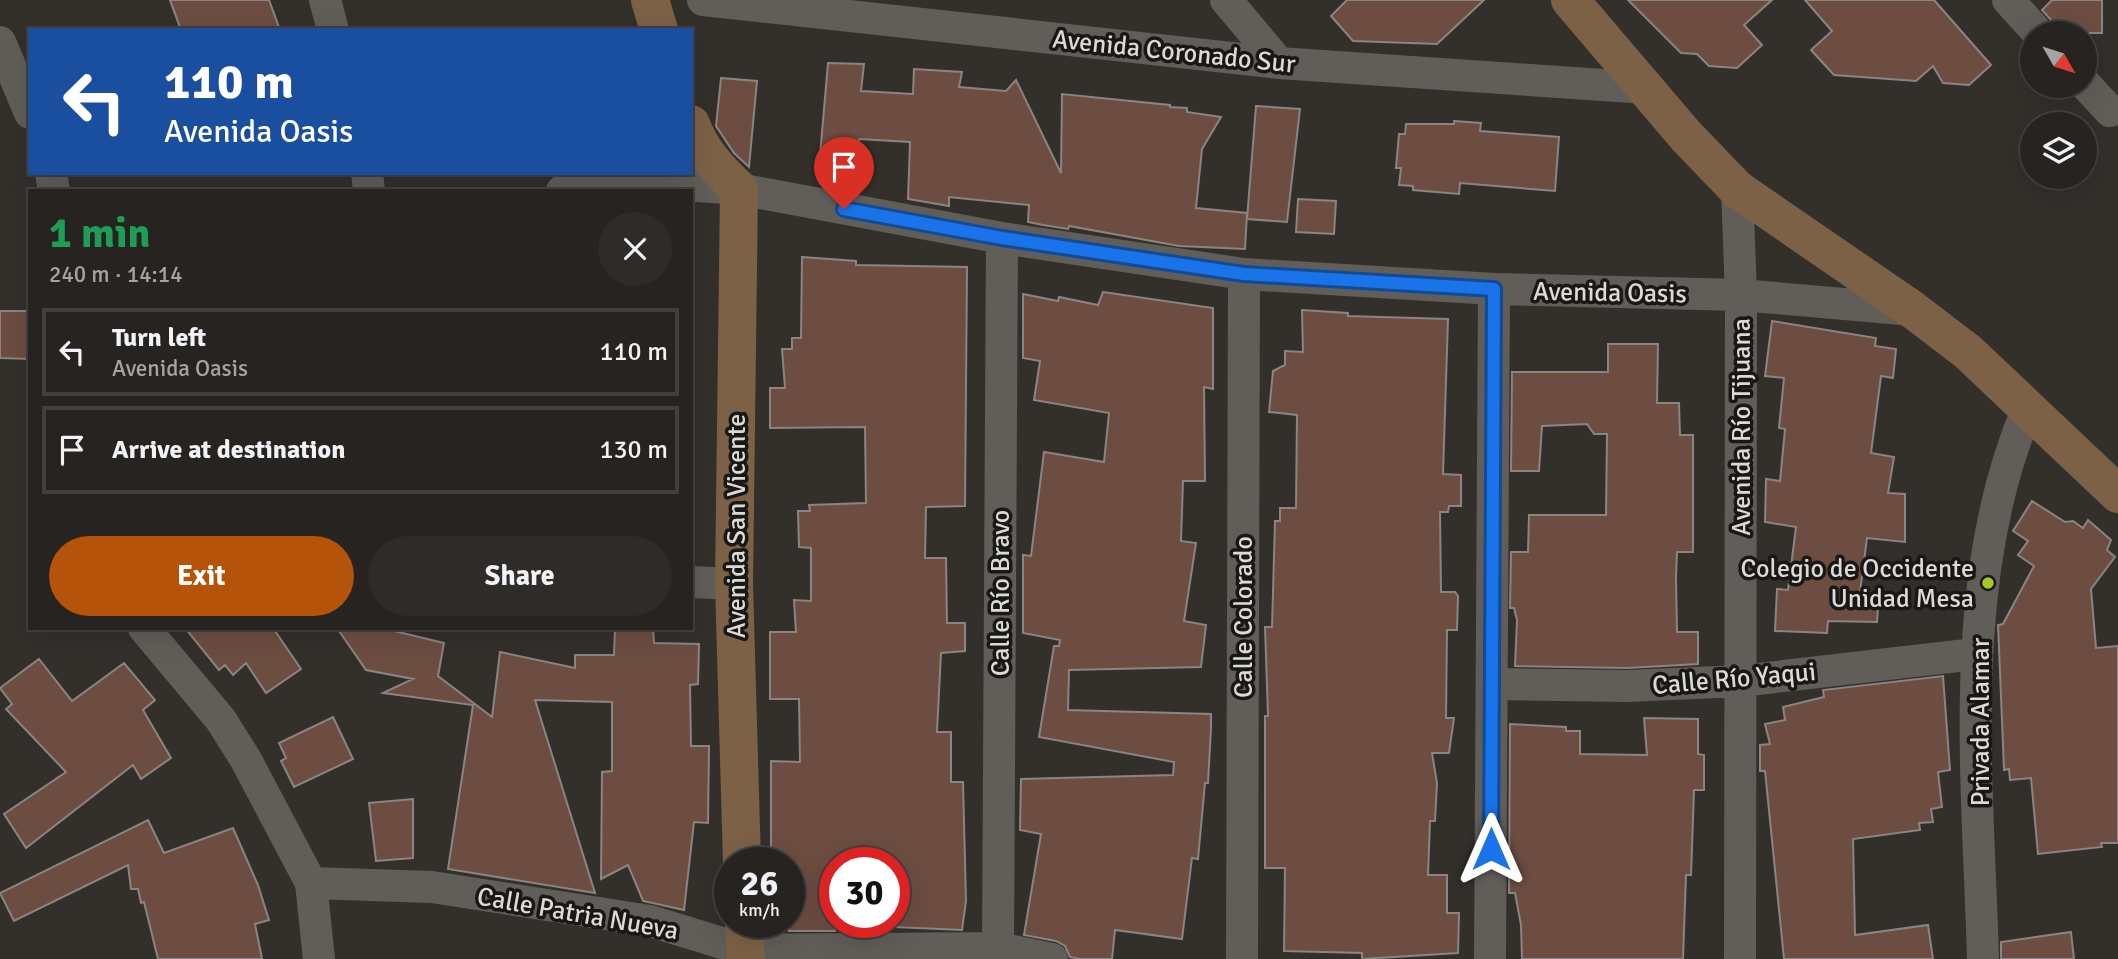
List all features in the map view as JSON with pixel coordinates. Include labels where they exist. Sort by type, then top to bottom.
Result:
[{"type":"street","points":[[325,0],[332,28]]},
{"type":"street","points":[[650,0],[658,28]]},
{"type":"street","name":"Avenida Coronado Sur","points":[[703,0],[1279,63],[1647,88]]},
{"type":"street","points":[[1226,0],[1279,63]]},
{"type":"street","points":[[1570,0],[1737,189],[1913,310],[1968,352],[2118,494]]},
{"type":"street","points":[[2008,0],[2027,21]]},
{"type":"street","points":[[0,42],[28,108]]},
{"type":"street","points":[[2097,97],[2110,111]]},
{"type":"street","points":[[693,129],[699,144],[718,170],[739,189]]},
{"type":"street","name":"Avenida Oasis","points":[[566,189],[585,178],[739,189],[1002,238],[1244,274],[1494,289],[1741,295],[1913,310]]},
{"type":"street","name":"Avenida San Vicente","points":[[739,189],[734,584],[742,847]]},
{"type":"street","name":"Avenida Río Tijuana","points":[[1737,189],[1741,295],[1740,959]]},
{"type":"street","name":"Calle Río Bravo","points":[[998,948],[1002,238]]},
{"type":"street","name":"Calle Colorado","points":[[1242,959],[1244,274]]},
{"type":"street","points":[[1490,959],[1494,289]]},
{"type":"street","name":"Privada Alamar","points":[[1983,959],[1975,654],[1998,497],[2010,450],[2028,408]]},
{"type":"street","points":[[693,582],[734,584]]},
{"type":"street","points":[[146,630],[222,720],[312,883],[319,959]]},
{"type":"street","name":"Calle Río Yaqui","points":[[1492,684],[1627,686],[1741,681],[1975,654]]},
{"type":"street","name":"Calle Patria Nueva","points":[[312,883],[445,889],[650,921],[745,944],[998,948],[1052,959]]},
{"type":"building","points":[[170,0],[269,0],[279,28],[180,28]]},
{"type":"building","points":[[1347,0],[1484,0],[1437,44],[1353,41],[1331,16]]},
{"type":"building","points":[[1628,0],[1772,0],[1744,25],[1762,45],[1737,68],[1709,66],[1697,54],[1681,53]]},
{"type":"building","points":[[1805,0],[1934,0],[1991,65],[1969,85],[1943,83],[1933,66],[1916,81],[1834,75],[1811,50],[1832,31]]},
{"type":"building","points":[[2052,0],[2102,0],[2102,33],[2097,33],[2097,21],[2052,21],[2042,10]]},
{"type":"building","points":[[828,63],[864,64],[861,91],[913,94],[914,69],[962,72],[959,87],[1006,91],[1016,80],[1061,173],[1062,94],[1170,105],[1187,108],[1187,112],[1221,117],[1202,149],[1196,208],[1247,213],[1245,249],[1179,246],[1069,226],[1068,229],[1028,222],[1029,205],[949,197],[949,206],[908,199],[910,142],[859,139],[851,176],[819,167]]},
{"type":"building","points":[[721,78],[757,81],[749,167],[734,153],[716,126]]},
{"type":"building","points":[[1256,106],[1300,109],[1287,222],[1247,219]]},
{"type":"building","points":[[1454,121],[1481,123],[1480,131],[1559,137],[1555,191],[1460,183],[1459,194],[1413,190],[1413,186],[1399,185],[1401,168],[1396,168],[1399,134],[1405,134],[1406,124],[1454,124]]},
{"type":"building","points":[[1298,199],[1336,201],[1334,234],[1296,232]]},
{"type":"building","points":[[802,257],[856,261],[856,265],[967,267],[965,506],[926,507],[925,558],[946,558],[947,623],[965,623],[965,651],[941,653],[937,732],[951,732],[951,782],[963,782],[966,901],[962,930],[910,928],[910,847],[819,847],[819,931],[805,931],[805,847],[771,847],[771,761],[800,762],[799,699],[770,699],[770,632],[796,632],[794,600],[811,601],[811,548],[799,547],[798,511],[810,511],[809,505],[866,503],[865,427],[770,428],[770,388],[785,388],[782,349],[792,349],[792,338],[801,338]]},
{"type":"building","points":[[1103,292],[1213,308],[1213,389],[1204,387],[1205,481],[1183,481],[1181,541],[1196,543],[1184,621],[1206,625],[1201,667],[1069,670],[1068,710],[1211,714],[1211,728],[1208,783],[1205,783],[1198,859],[1192,858],[1182,939],[1115,930],[1112,959],[1080,959],[1070,957],[1065,946],[1056,941],[1024,935],[1041,834],[1020,830],[1021,779],[1173,775],[1174,762],[1039,737],[1054,646],[1059,646],[1060,640],[1023,633],[1023,555],[1031,556],[1044,452],[1104,462],[1109,413],[1034,400],[1040,361],[1023,358],[1023,294],[1058,301],[1059,297],[1098,305]]},
{"type":"building","points":[[1302,310],[1348,313],[1348,316],[1448,319],[1443,474],[1461,475],[1461,506],[1449,506],[1448,512],[1440,512],[1441,592],[1455,592],[1458,596],[1457,630],[1447,630],[1446,718],[1454,718],[1449,753],[1432,753],[1437,783],[1435,821],[1430,821],[1428,875],[1447,875],[1447,913],[1459,913],[1458,953],[1362,959],[1362,953],[1284,951],[1285,868],[1265,868],[1265,716],[1268,716],[1265,627],[1272,627],[1275,521],[1280,521],[1280,508],[1296,508],[1297,415],[1269,412],[1273,371],[1285,365],[1285,351],[1303,352]]},
{"type":"building","points":[[0,311],[28,311],[28,359],[0,358]]},
{"type":"building","points":[[1772,321],[1876,338],[1875,346],[1896,349],[1893,378],[1881,376],[1871,453],[1894,457],[1888,493],[1905,494],[1905,542],[1867,538],[1860,592],[1879,593],[1877,622],[1828,621],[1827,633],[1775,631],[1777,589],[1788,590],[1796,527],[1765,522],[1766,479],[1780,481],[1785,429],[1779,428],[1784,378],[1765,376]]},
{"type":"building","points":[[1608,344],[1658,344],[1657,403],[1679,403],[1680,435],[1693,435],[1693,552],[1677,552],[1677,632],[1698,632],[1698,664],[1627,668],[1515,666],[1517,620],[1514,608],[1510,608],[1511,552],[1528,552],[1529,515],[1606,515],[1607,434],[1594,434],[1587,424],[1542,426],[1539,471],[1511,471],[1512,372],[1608,372]]},
{"type":"building","points":[[2032,501],[2065,522],[2073,521],[2083,528],[2088,520],[2111,540],[2107,550],[2115,557],[2091,589],[2096,648],[2118,646],[2118,843],[2101,843],[2102,847],[2038,854],[2031,778],[2010,780],[2009,769],[2004,770],[1998,625],[2003,624],[2034,566],[2018,555],[2028,541],[2013,531]]},
{"type":"building","points":[[187,630],[274,630],[301,669],[266,693],[246,663],[233,675],[225,665],[219,670]]},
{"type":"building","points":[[338,630],[390,630],[444,643],[438,676],[492,717],[500,652],[575,668],[575,655],[614,655],[615,630],[653,630],[654,643],[699,644],[698,684],[690,685],[691,746],[709,746],[708,823],[694,822],[684,910],[643,901],[628,865],[601,879],[602,772],[612,771],[612,702],[535,700],[595,893],[448,869],[473,705],[383,693],[413,679],[366,670]]},
{"type":"building","points":[[39,659],[72,701],[124,663],[155,700],[143,710],[171,758],[141,779],[133,765],[26,848],[4,814],[66,772],[6,709],[12,704],[0,688]]},
{"type":"building","points":[[1943,676],[1950,770],[1938,772],[1942,807],[1931,809],[1933,822],[1919,823],[1920,830],[1853,839],[1855,935],[1928,925],[1933,959],[1784,959],[1765,771],[1760,771],[1760,745],[1770,744],[1765,724],[1785,720],[1783,707],[1824,697],[1823,690]]},
{"type":"building","points":[[333,717],[353,759],[294,787],[281,761],[286,758],[279,743]]},
{"type":"building","points":[[1644,718],[1698,719],[1698,754],[1704,755],[1704,790],[1694,790],[1691,875],[1686,875],[1683,959],[1522,959],[1521,925],[1515,893],[1509,893],[1510,724],[1566,727],[1566,731],[1580,731],[1580,754],[1647,755]]},
{"type":"building","points":[[413,799],[413,858],[376,861],[369,803]]},
{"type":"building","points":[[148,820],[164,853],[233,828],[258,885],[269,920],[255,924],[262,959],[158,959],[144,902],[141,903],[138,889],[131,889],[128,865],[14,921],[0,893]]},
{"type":"building","points":[[2071,932],[2074,959],[2001,959],[2001,942]]},
{"type":"place","name":"Colegio de Occidente Unidad Mesa","points":[[1988,583]]},
{"type":"route","points":[[844,209],[1002,238],[1244,274],[1494,289],[1491,849]]}]
